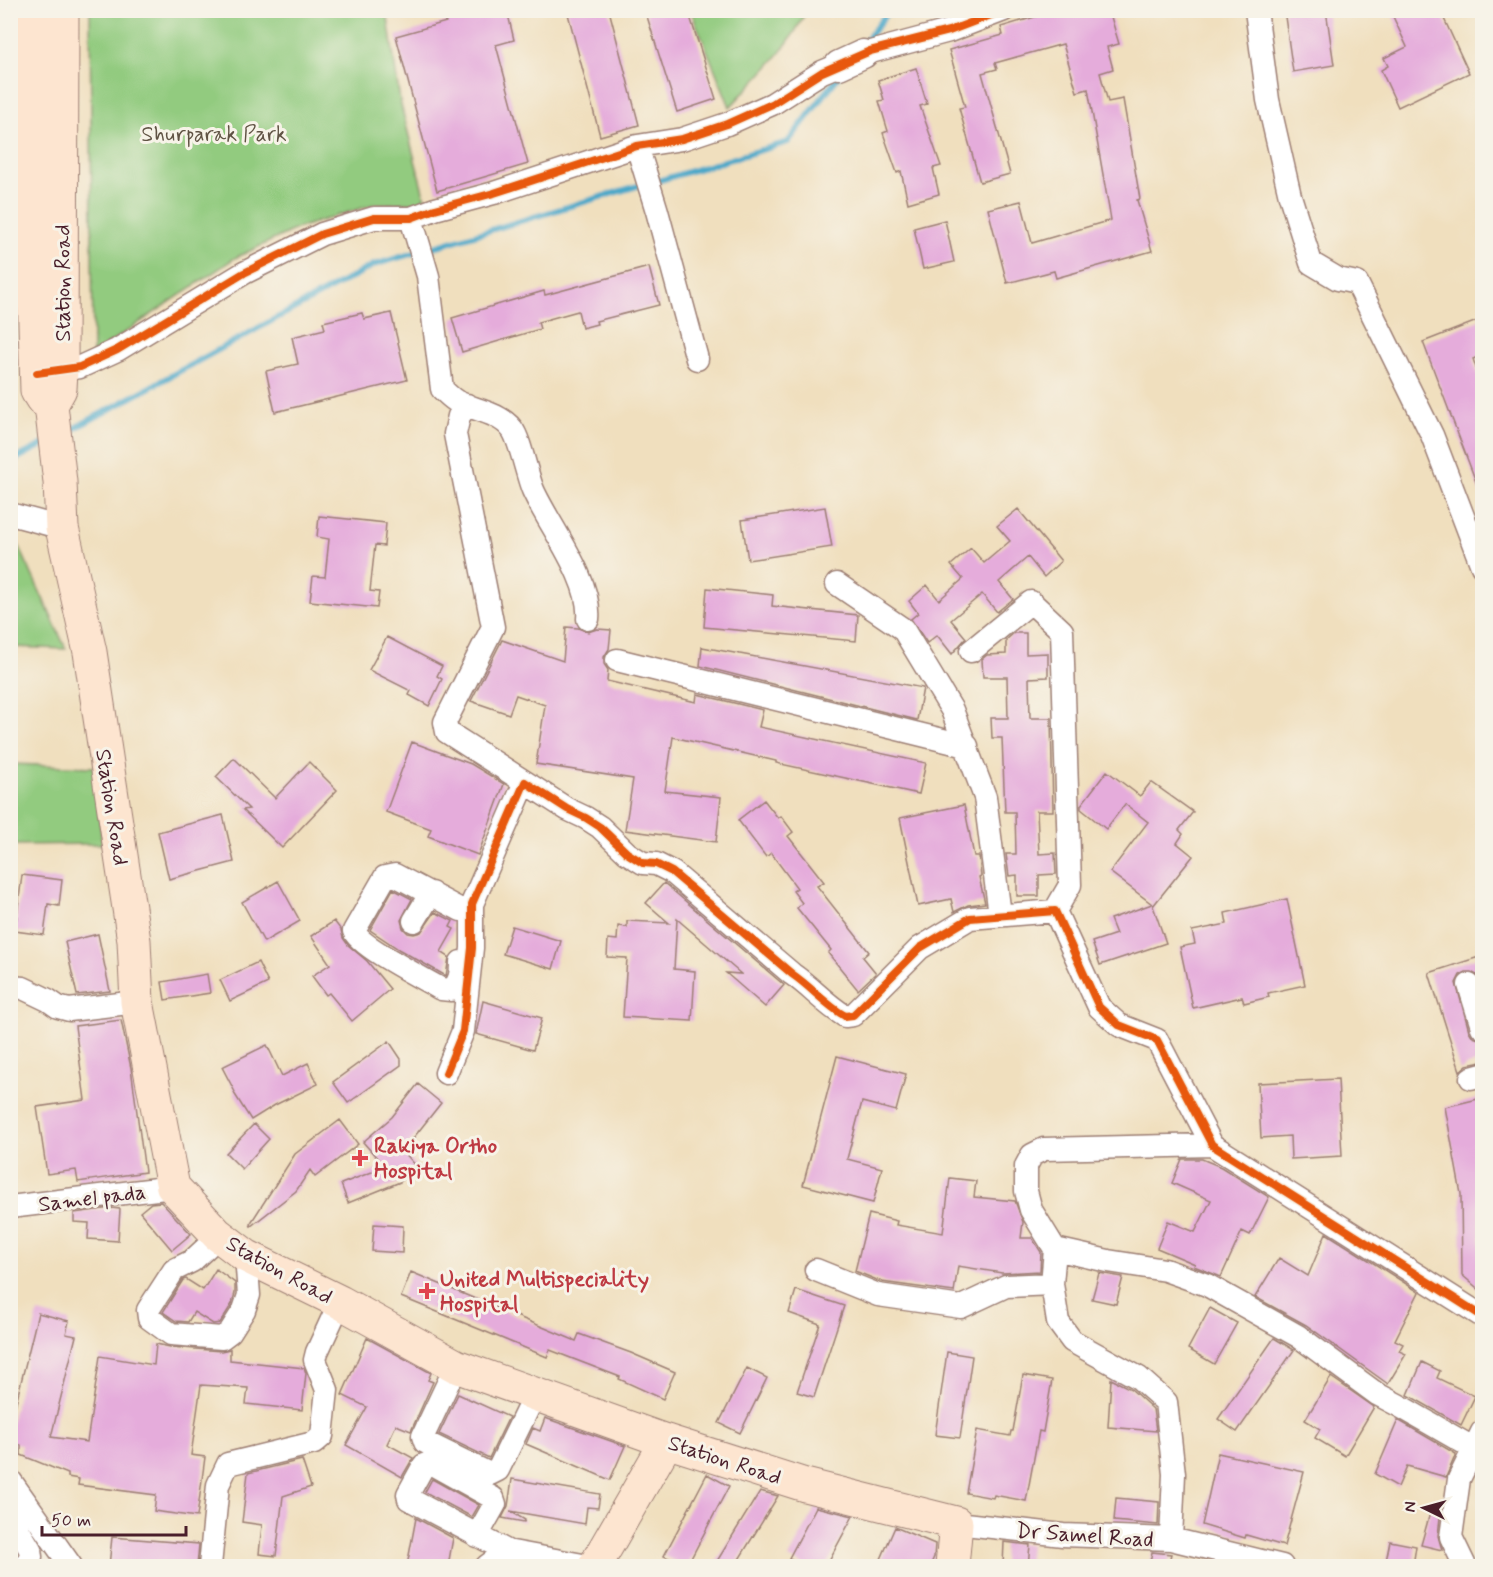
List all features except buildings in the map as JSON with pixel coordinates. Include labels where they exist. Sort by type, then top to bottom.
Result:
[{"type":"main road","name":"Station Road","points":[[47,13],[35,257],[49,371],[60,389],[52,409],[60,482],[62,528],[90,652],[134,941],[136,1002],[173,1187],[219,1236],[246,1256],[340,1302],[456,1366],[667,1441],[805,1485],[956,1523]]},
{"type":"main road","points":[[595,1566],[667,1441]]},
{"type":"main road","points":[[952,1566],[956,1523]]},
{"type":"street","points":[[49,371],[80,367],[117,350],[244,273],[322,234],[374,218],[412,222],[435,209],[494,193],[637,146],[682,139],[727,124],[772,104],[822,72],[851,59],[949,31],[1004,10]]},
{"type":"street","points":[[1256,10],[1271,111],[1290,196],[1311,263],[1338,279],[1357,283],[1432,435],[1482,566]]},
{"type":"street","points":[[637,146],[697,359]]},
{"type":"street","points":[[412,222],[428,276],[442,389],[454,400],[495,416],[513,429],[533,490],[573,565],[589,608],[588,619]]},
{"type":"street","points":[[467,405],[459,416],[455,434],[493,627],[444,722],[447,732],[567,809],[600,827],[627,853],[643,863],[656,864],[672,872],[808,985],[828,1005],[845,1016],[853,1015],[920,948],[970,918],[1055,911]]},
{"type":"street","points":[[10,514],[62,528]]},
{"type":"street","points":[[837,584],[903,629],[952,710],[985,797],[1000,915]]},
{"type":"street","points":[[971,651],[1031,602],[1062,631],[1070,885],[1055,911]]},
{"type":"street","points":[[617,660],[967,746]]},
{"type":"street","points":[[467,907],[431,893],[395,875],[385,877],[354,931],[356,937],[376,951],[441,990],[451,990],[456,986],[460,972],[467,907],[525,782]]},
{"type":"street","points":[[414,921],[431,893]]},
{"type":"street","points":[[446,1073],[463,1031],[472,948],[467,907]]},
{"type":"street","points":[[1055,911],[1099,1007],[1119,1025],[1157,1040],[1212,1145],[1482,1316]]},
{"type":"street","points":[[1469,985],[1482,1027]]},
{"type":"street","points":[[10,987],[22,988],[48,999],[58,1007],[69,1010],[136,1002]]},
{"type":"street","points":[[1171,1539],[1174,1474],[1166,1402],[1139,1378],[1072,1341],[1058,1322],[1052,1284],[1055,1249],[1031,1210],[1026,1191],[1026,1166],[1032,1155],[1044,1149],[1212,1145]]},
{"type":"street","name":"Samel pada","points":[[10,1207],[173,1187]]},
{"type":"street","points":[[219,1236],[201,1254],[174,1270],[148,1310],[149,1318],[171,1334],[222,1338],[230,1332],[244,1310],[249,1295],[246,1256]]},
{"type":"street","points":[[1055,1249],[1108,1261],[1165,1270],[1207,1285],[1298,1336],[1377,1394],[1478,1440],[1459,1479],[1451,1537],[1469,1565]]},
{"type":"street","points":[[816,1270],[878,1296],[960,1307],[1006,1286],[1052,1284]]},
{"type":"street","points":[[210,1566],[218,1485],[228,1464],[314,1443],[322,1436],[327,1390],[315,1360],[340,1302]]},
{"type":"street","points":[[456,1366],[423,1436],[425,1442],[490,1474],[498,1470],[535,1394]]},
{"type":"street","points":[[10,1479],[30,1549],[31,1557],[24,1566]]},
{"type":"street","points":[[20,1519],[71,1566]]},
{"type":"street","name":"Dr Samel Road","points":[[956,1523],[1063,1535],[1171,1539],[1282,1566]]},
{"type":"street","points":[[477,1536],[507,1551],[588,1566]]},
{"type":"street","points":[[487,1566],[507,1551]]},
{"type":"green space","name":"Shurparak Park","points":[[90,11],[387,11],[400,101],[426,203],[375,204],[298,228],[235,258],[93,354]]},
{"type":"green space","points":[[691,11],[806,11],[782,50],[730,107]]},
{"type":"green space","points":[[11,532],[13,533],[66,649],[11,647]]},
{"type":"green space","points":[[10,762],[11,764],[95,767],[102,844],[11,845]]},
{"type":"waterway","points":[[862,46],[886,14],[896,10]]},
{"type":"waterway","points":[[654,182],[788,142],[841,73]]},
{"type":"waterway","points":[[64,434],[374,265],[644,184]]},
{"type":"waterway","points":[[10,462],[44,444]]},
{"type":"cycle path","points":[[37,373],[80,367],[117,350],[244,273],[322,234],[374,218],[411,218],[637,146],[682,139],[727,124],[772,104],[822,72],[870,51],[949,31],[1004,10]]},
{"type":"cycle path","points":[[446,1073],[463,1031],[472,948],[472,904],[525,782],[600,827],[627,853],[643,863],[656,864],[672,872],[845,1016],[853,1015],[920,948],[970,918],[1055,911],[1099,1007],[1119,1025],[1157,1040],[1212,1145],[1482,1316]]},
{"type":"place","name":"Rakiya Ortho Hospital","points":[[360,1158]]},
{"type":"place","name":"United Multispeciality Hospital","points":[[427,1291]]}]
